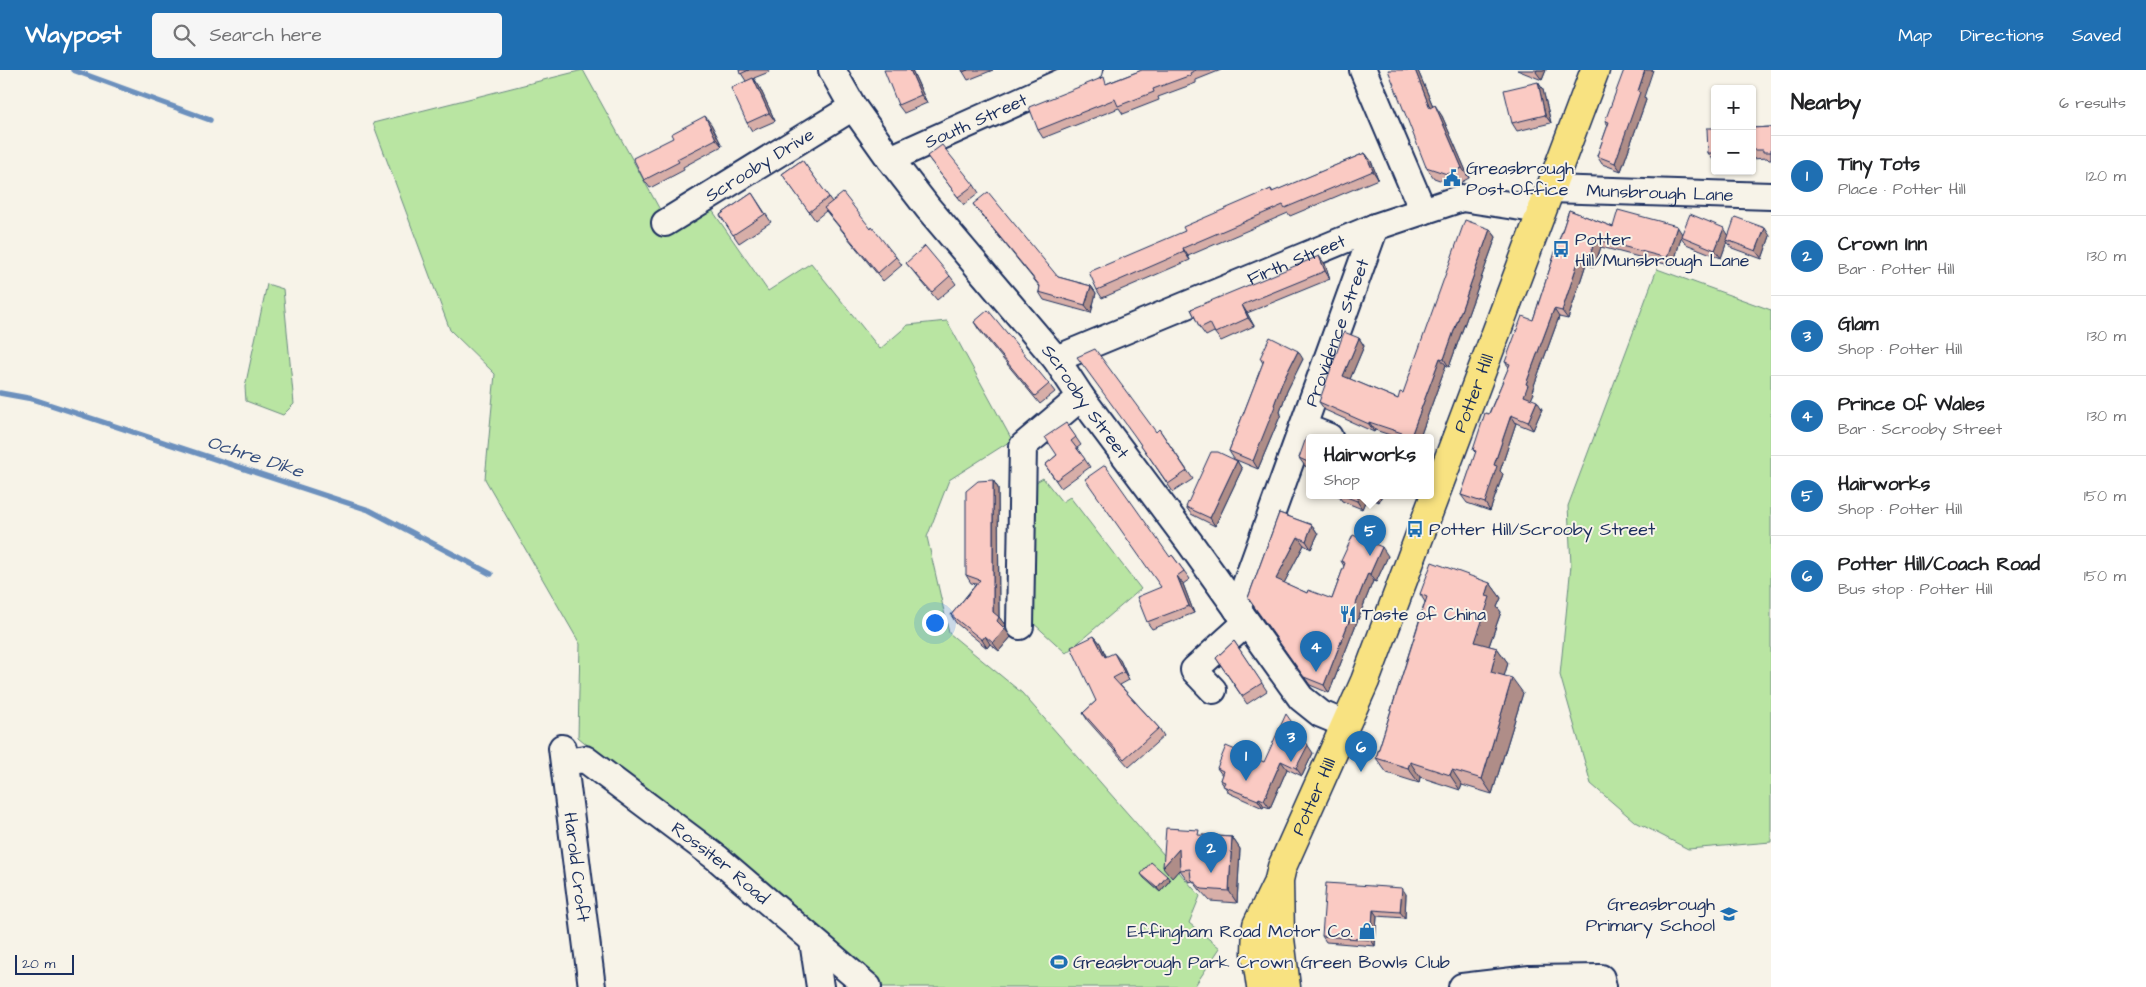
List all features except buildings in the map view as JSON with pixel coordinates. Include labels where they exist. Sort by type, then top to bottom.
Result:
[{"type":"main road","name":"Potter Hill","points":[[1435,480],[1595,70]]},
{"type":"main road","name":"Potter Hill","points":[[1280,986],[1256,953],[1257,925],[1279,880],[1282,867],[1365,681],[1428,499]]},
{"type":"street","name":"Scrooby Street","points":[[832,70],[853,107],[890,159],[928,208],[1056,359],[1081,397],[1301,698],[1321,714],[1345,724]]},
{"type":"street","name":"South Street","points":[[890,159],[1089,70]]},
{"type":"street","points":[[1363,70],[1423,211]]},
{"type":"street","name":"Scrooby Drive","points":[[666,223],[853,107]]},
{"type":"street","name":"Munsbrough Lane","points":[[1546,199],[1771,196]]},
{"type":"street","name":"Firth Street","points":[[1056,359],[1375,226],[1462,198],[1546,199]]},
{"type":"street","name":"Providence Street","points":[[1242,616],[1304,427],[1375,226]]},
{"type":"street","points":[[1020,626],[1023,446],[1081,397]]},
{"type":"street","points":[[1304,427],[1322,434]]},
{"type":"street","points":[[1213,690],[1194,670],[1242,616]]},
{"type":"street","name":"Rossiter Road","points":[[563,755],[585,759],[717,858],[868,987]]},
{"type":"street","name":"Harold Croft","points":[[563,755],[592,987]]},
{"type":"street","points":[[813,941],[820,987]]},
{"type":"street","points":[[1462,987],[1530,979],[1601,978],[1603,987]]},
{"type":"green space","points":[[583,70],[664,217],[712,210],[768,291],[811,263],[880,349],[908,325],[947,321],[1012,440],[949,480],[927,537],[949,633],[1022,693],[1200,896],[1189,923],[1220,948],[1194,987],[876,987],[578,737],[580,644],[485,479],[495,374],[450,330],[373,123]]},
{"type":"green space","points":[[1657,269],[1771,310],[1771,842],[1688,849],[1634,821],[1591,784],[1560,675],[1571,565],[1568,506]]},
{"type":"green space","points":[[267,284],[283,289],[294,404],[283,415],[246,401],[245,387]]},
{"type":"green space","points":[[1043,478],[1062,502],[1070,497],[1141,589],[1066,653],[1031,621],[1031,485]]},
{"type":"waterway","points":[[73,70],[210,120]]},
{"type":"waterway","name":"Ochre Dike","points":[[0,393],[33,399],[369,510],[491,574]]},
{"type":"place","name":"Greasbrough Post Office","points":[[1452,178]]},
{"type":"place","name":"Potter Hill/Munsbrough Lane","points":[[1561,249]]},
{"type":"place","name":"Potter Hill/Scrooby Street","points":[[1415,529]]},
{"type":"place","name":"Hairworks","points":[[1370,556]]},
{"type":"place","name":"Taste of China","points":[[1348,614]]},
{"type":"place","name":"Prince Of Wales","points":[[1316,672]]},
{"type":"place","name":"Glam","points":[[1291,762]]},
{"type":"place","name":"Potter Hill/Coach Road","points":[[1361,772]]},
{"type":"place","name":"Tiny Tots","points":[[1246,781]]},
{"type":"place","name":"Crown Inn","points":[[1211,873]]},
{"type":"place","name":"Greasbrough Primary School","points":[[1729,914]]},
{"type":"place","name":"Effingham Road Motor Co.","points":[[1367,931]]},
{"type":"place","name":"Greasbrough Park Crown Green Bowls Club","points":[[1059,962]]}]
